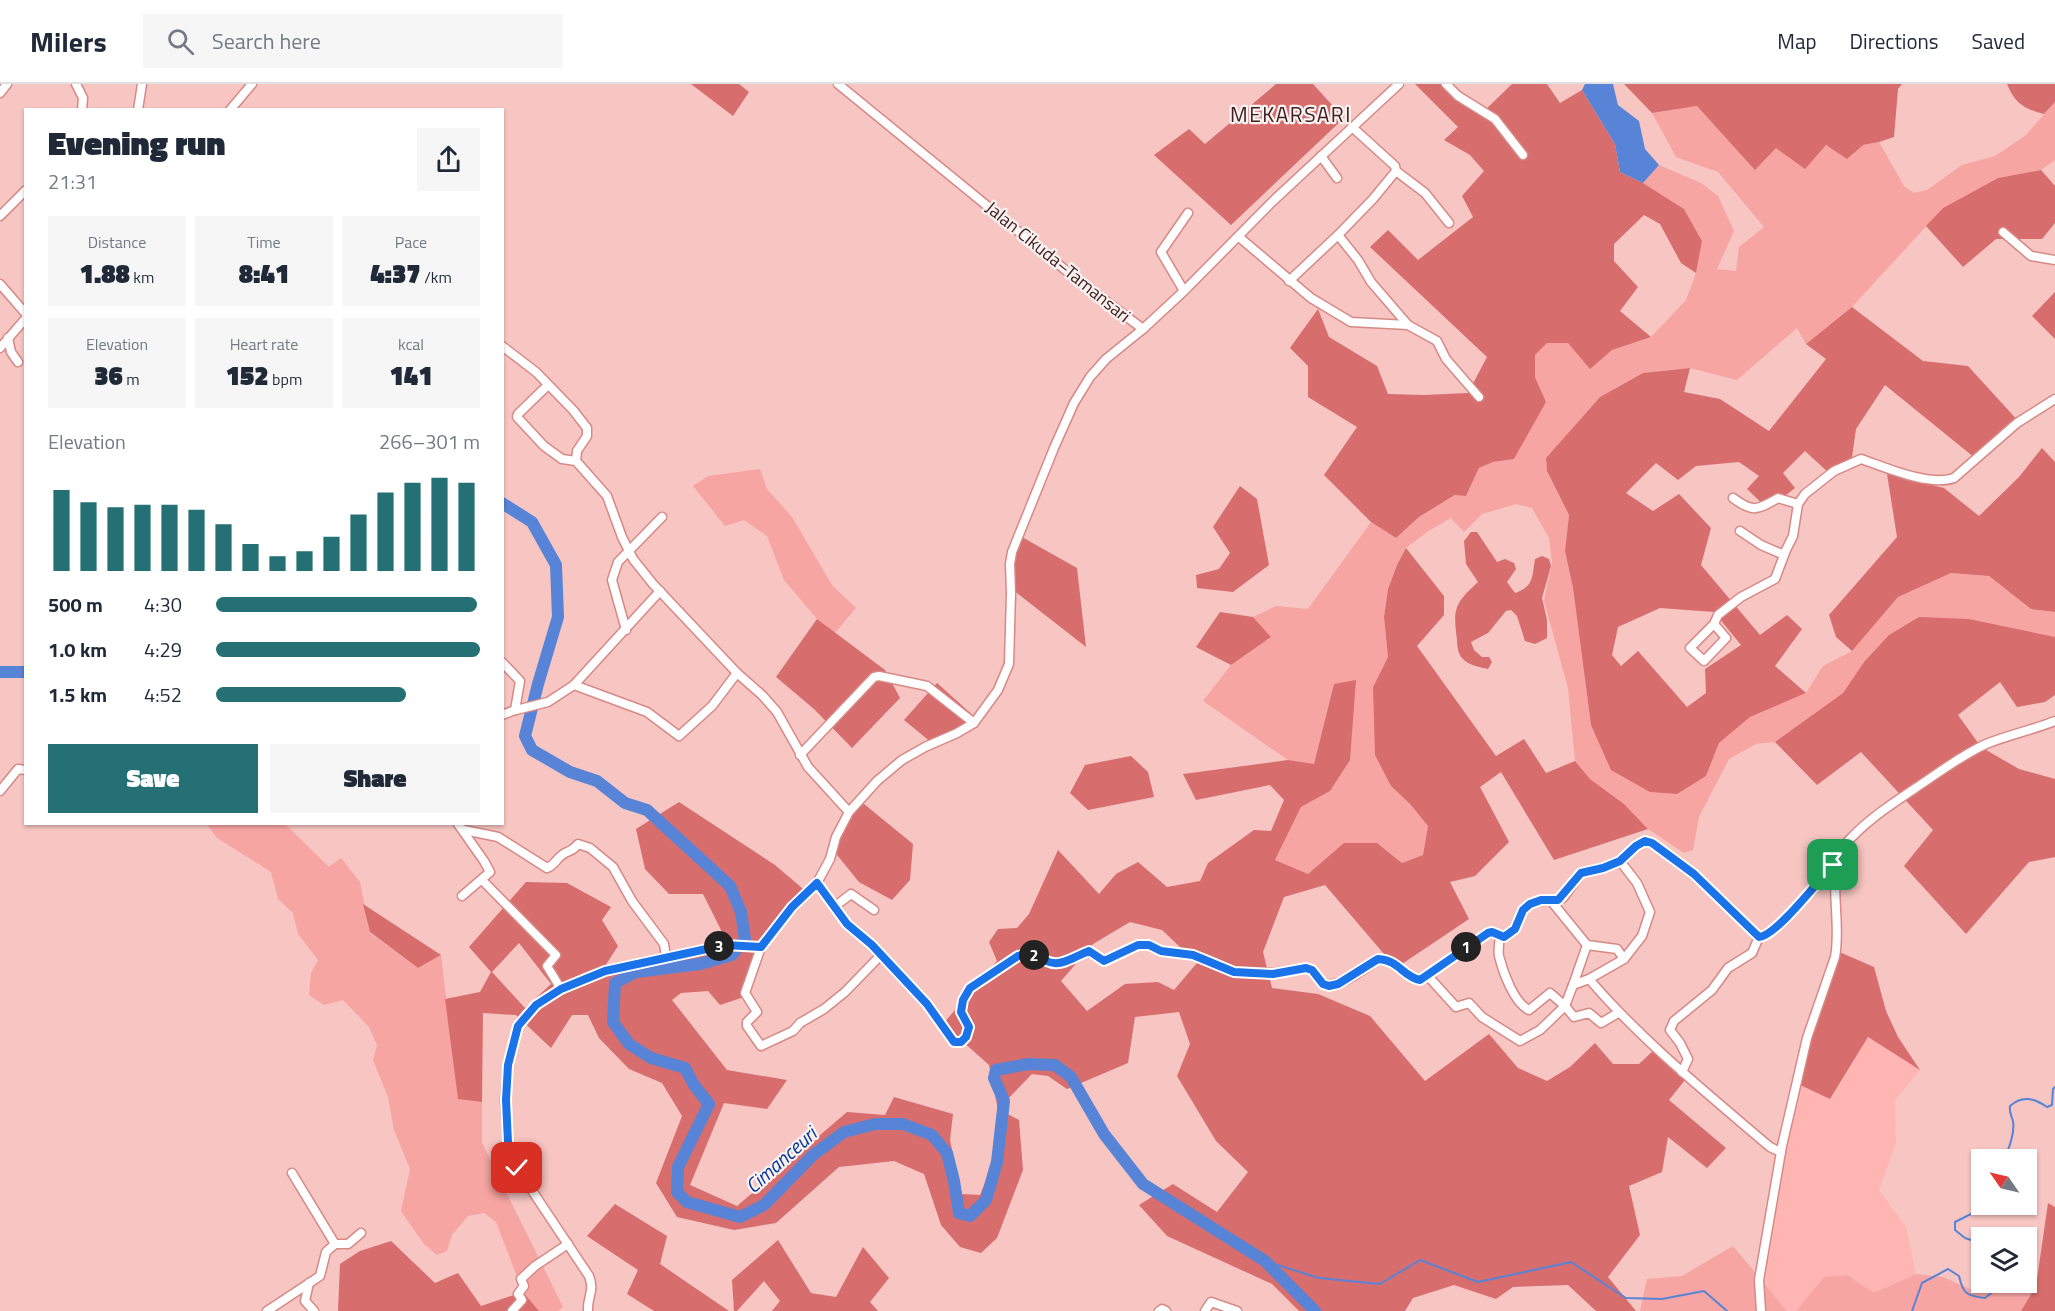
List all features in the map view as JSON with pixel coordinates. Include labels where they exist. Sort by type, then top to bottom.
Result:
[{"type":"street","points":[[0,93],[7,84]]},
{"type":"street","points":[[76,84],[83,98],[82,108]]},
{"type":"street","points":[[138,108],[142,84]]},
{"type":"street","points":[[232,108],[252,84]]},
{"type":"street","name":"Jalan Cikuda–Tamansari","points":[[838,84],[1074,277],[1143,329],[1321,156],[1399,84]]},
{"type":"street","points":[[1446,84],[1458,96],[1495,119],[1524,155]]},
{"type":"street","points":[[1352,128],[1395,166],[1396,171],[1425,193],[1449,223]]},
{"type":"street","points":[[1321,156],[1337,178]]},
{"type":"street","points":[[1289,280],[1338,235],[1396,171]]},
{"type":"street","points":[[0,216],[24,192]]},
{"type":"street","points":[[1184,291],[1161,252],[1188,213]]},
{"type":"street","points":[[2003,232],[2031,256],[2055,260]]},
{"type":"street","points":[[1338,235],[1358,260],[1371,282],[1408,325],[1437,341],[1446,359],[1479,397]]},
{"type":"street","points":[[1239,237],[1311,298],[1351,322],[1408,325]]},
{"type":"street","points":[[0,284],[24,314]]},
{"type":"street","points":[[18,362],[3,342],[24,318]]},
{"type":"street","points":[[881,955],[845,992],[824,1009],[800,1023],[793,1031],[760,1046],[747,1026],[747,1022],[757,1012],[745,993],[761,947],[792,907],[817,883],[830,859],[836,837],[849,812],[877,781],[902,760],[974,723],[998,690],[1009,664],[1012,552],[1074,403],[1090,377],[1106,359],[1143,329]]},
{"type":"street","points":[[504,348],[536,372],[573,410],[586,429],[587,436],[577,451],[576,461]]},
{"type":"street","points":[[548,385],[517,417],[544,446],[562,459],[576,461],[607,496],[629,552],[660,591],[737,673],[762,694],[777,712],[808,767],[849,812]]},
{"type":"street","points":[[1714,624],[1718,615],[1758,587],[1775,579],[1794,536],[1798,504],[1805,494],[1834,471],[1861,459],[1907,474],[1945,481],[1953,478],[2018,423],[2055,399]]},
{"type":"street","points":[[1733,498],[1748,509],[1762,507],[1778,498],[1798,504]]},
{"type":"street","points":[[626,630],[612,580],[618,562],[662,517]]},
{"type":"street","points":[[1740,531],[1761,545],[1784,555]]},
{"type":"street","points":[[516,710],[548,702],[574,685],[660,591]]},
{"type":"street","points":[[504,664],[520,681],[515,710],[504,714]]},
{"type":"street","points":[[574,685],[647,712],[679,736],[712,706],[737,673]]},
{"type":"street","points":[[800,755],[874,677],[879,676],[927,687],[974,723]]},
{"type":"street","points":[[1759,937],[1770,934],[1792,912],[1837,862],[1849,839],[1881,812],[1954,762],[1986,744],[2055,721]]},
{"type":"street","points":[[0,791],[18,769],[24,770]]},
{"type":"street","points":[[461,827],[490,872],[462,896]]},
{"type":"street","points":[[461,827],[498,837],[547,868],[553,866],[562,854],[572,851],[578,844],[590,848],[613,867],[632,901],[664,944],[666,957]]},
{"type":"street","points":[[817,883],[847,924],[872,945],[927,1004],[954,1042],[961,1042],[966,1037],[969,1027],[961,1012],[963,1000],[970,988],[1018,956],[1032,953],[1047,963],[1056,965],[1089,951],[1104,961],[1138,945],[1149,945],[1161,951],[1193,955],[1234,972],[1273,974],[1306,968],[1312,970],[1323,984],[1329,986],[1338,984],[1378,959],[1393,962],[1413,979],[1420,980],[1488,933],[1492,932],[1504,937],[1515,929],[1523,910],[1530,904],[1541,900],[1552,902],[1563,898],[1581,873],[1620,861],[1645,841],[1652,843],[1694,874],[1759,937]]},
{"type":"street","points":[[1573,985],[1589,979],[1624,959],[1642,936],[1650,912],[1637,883],[1620,861]]},
{"type":"street","points":[[1761,1311],[1759,1280],[1781,1152],[1807,1038],[1835,957],[1838,931],[1837,862]]},
{"type":"street","points":[[482,879],[556,955],[547,966],[561,989]]},
{"type":"street","points":[[834,908],[851,894],[874,910]]},
{"type":"street","points":[[1552,902],[1587,945],[1617,949],[1624,959]]},
{"type":"street","points":[[1500,936],[1498,953],[1508,981],[1522,1006],[1529,1010],[1550,993],[1574,1017],[1588,1013],[1601,1023],[1618,1013]]},
{"type":"street","points":[[1682,1072],[1688,1059],[1670,1030],[1674,1021],[1712,990],[1728,968],[1752,953],[1759,937]]},
{"type":"street","points":[[588,1311],[593,1284],[517,1168],[508,1142],[506,1100],[508,1065],[518,1026],[536,1005],[561,989],[605,971],[725,945],[761,947]]},
{"type":"street","points":[[1427,975],[1456,1007],[1469,1003],[1482,1017],[1520,1041],[1540,1030],[1565,1006],[1587,945]]},
{"type":"street","points":[[1589,979],[1618,1013],[1682,1072],[1770,1147],[1781,1152]]},
{"type":"street","points":[[292,1173],[335,1244]]},
{"type":"street","points":[[267,1311],[320,1276],[326,1252],[335,1244],[348,1244],[361,1233]]},
{"type":"street","points":[[512,1311],[522,1300],[518,1294],[524,1286],[521,1279],[535,1266],[568,1244]]},
{"type":"street","points":[[309,1283],[305,1301],[314,1311]]},
{"type":"street","points":[[1205,1311],[1211,1302],[1237,1311]]},
{"type":"street","points":[[1159,1311],[1162,1309],[1166,1311]]},
{"type":"shaded area","points":[[691,84],[739,84],[749,92],[733,116]]},
{"type":"shaded area","points":[[1276,84],[1313,84],[1344,118],[1231,225],[1154,155],[1189,129],[1205,144]]},
{"type":"shaded area","points":[[1415,84],[1449,84],[1480,115],[1512,84],[1547,84],[1560,103],[1582,90],[1615,144],[1620,172],[1643,183],[1684,209],[1702,241],[1696,273],[1681,263],[1660,224],[1644,215],[1614,244],[1614,261],[1638,287],[1620,311],[1651,337],[1612,350],[1590,369],[1568,343],[1547,343],[1535,355],[1535,377],[1546,402],[1514,459],[1493,462],[1479,468],[1466,496],[1455,495],[1419,517],[1396,538],[1371,522],[1324,475],[1357,427],[1308,397],[1308,366],[1290,348],[1318,309],[1329,337],[1377,366],[1388,394],[1468,393],[1487,357],[1370,247],[1388,230],[1418,260],[1473,217],[1462,196],[1484,171],[1470,155],[1444,140],[1458,127]]},
{"type":"shaded area","points":[[1624,84],[1902,84],[1898,89],[1894,137],[1863,145],[1847,159],[1826,145],[1805,169],[1776,148],[1755,170],[1697,106],[1652,113]]},
{"type":"shaded area","points":[[2007,84],[2055,84],[2055,102],[2044,114],[2031,110],[2017,101]]},
{"type":"shaded area","points":[[2055,102],[2055,160],[2041,170],[1998,178],[1943,208],[1852,307],[1806,344],[1797,328],[1737,380],[1690,368],[1643,373],[1600,397],[1546,458],[1547,471],[1569,515],[1565,551],[1573,588],[1591,725],[1706,776],[1719,743],[1750,717],[1806,693],[1823,666],[1852,651],[1898,597],[1951,573],[1989,576],[2031,609],[2055,612],[2055,637],[1969,619],[1864,662],[1843,693],[1775,742],[1756,744],[1729,759],[1699,817],[1693,850],[1684,853],[1648,829],[1624,804],[1590,779],[1575,761],[1568,688],[1544,601],[1552,563],[1549,538],[1532,508],[1516,504],[1482,514],[1464,532],[1451,518],[1406,548],[1397,565],[1388,589],[1384,617],[1388,657],[1373,687],[1391,786],[1428,826],[1423,855],[1402,863],[1377,843],[1345,843],[1308,874],[1275,860],[1301,807],[1330,791],[1334,685],[1314,764],[1288,760],[1203,701],[1231,665],[1271,637],[1253,617],[1276,606],[1308,609],[1371,522],[1396,538],[1419,517],[1456,495],[1466,496],[1479,468],[1493,462],[1514,459],[1546,402],[1535,377],[1535,355],[1547,343],[1568,343],[1590,368],[1612,350],[1651,337],[1686,300],[1696,273],[1702,241],[1684,209],[1643,183],[1659,165],[1701,183],[1718,196],[1734,231],[1717,269],[1736,271],[1739,247],[1764,227],[1718,172],[1676,157],[1652,113],[1697,106],[1755,169],[1776,148],[1863,145],[1879,142],[1904,186],[1914,193],[1927,190],[1962,165],[1995,156],[2025,136]]},
{"type":"shaded area","points":[[2041,170],[2055,186],[2055,223],[2042,239],[1996,239],[1963,267],[1926,226],[1943,208],[1998,178]]},
{"type":"shaded area","points":[[2055,292],[2055,339],[2032,316]]},
{"type":"shaded area","points":[[1852,307],[1923,361],[1968,366],[2020,423],[1975,458],[1885,385],[1856,429],[1851,464],[1830,474],[1805,451],[1783,473],[1795,488],[1768,509],[1747,489],[1759,476],[1739,462],[1696,466],[1678,480],[1656,463],[1626,493],[1653,511],[1679,494],[1711,528],[1701,565],[1760,635],[1787,615],[1802,629],[1775,666],[1806,693],[1750,717],[1719,743],[1706,776],[1677,794],[1650,792],[1611,770],[1591,725],[1573,588],[1565,551],[1569,515],[1547,471],[1546,458],[1600,397],[1643,373],[1690,368],[1684,392],[1720,399],[1769,431],[1826,359],[1806,344]],"holes":[[[1660,608],[1714,612],[1741,645],[1705,669],[1706,693],[1687,707],[1638,651],[1621,666],[1612,655],[1618,627]]]},
{"type":"shaded area","points":[[2042,448],[2055,462],[2055,612],[2031,609],[1989,576],[1951,573],[1898,597],[1852,651],[1836,637],[1829,615],[1897,537],[1887,474],[1944,488],[1979,516],[2019,477]]},
{"type":"shaded area","points":[[760,469],[767,489],[792,517],[832,585],[856,608],[835,633],[817,619],[784,580],[767,536],[744,520],[725,526],[693,486],[708,476]]},
{"type":"shaded area","points":[[1240,486],[1257,499],[1269,565],[1233,592],[1197,588],[1196,575],[1219,569],[1230,553],[1213,527]]},
{"type":"shaded area","points":[[1471,532],[1477,532],[1497,562],[1505,559],[1514,563],[1516,569],[1507,582],[1515,593],[1529,584],[1535,559],[1542,556],[1549,559],[1551,566],[1542,598],[1547,620],[1547,638],[1535,644],[1525,641],[1517,616],[1511,610],[1506,611],[1488,633],[1471,642],[1474,650],[1482,657],[1489,657],[1492,662],[1488,669],[1464,660],[1457,645],[1455,621],[1457,608],[1464,596],[1478,582],[1466,564],[1464,541]]},
{"type":"shaded area","points":[[1020,536],[1077,568],[1086,647],[1013,590],[1011,565]]},
{"type":"shaded area","points":[[1406,548],[1444,596],[1444,615],[1417,646],[1496,756],[1524,739],[1546,773],[1575,761],[1590,779],[1624,804],[1648,829],[1554,860],[1501,772],[1480,787],[1509,842],[1475,876],[1450,882],[1469,919],[1396,968],[1325,885],[1284,897],[1263,952],[1272,988],[1318,994],[1370,1016],[1425,1081],[1489,1034],[1518,1068],[1547,1081],[1570,1067],[1595,1043],[1613,1064],[1639,1064],[1653,1051],[1685,1080],[1669,1100],[1726,1148],[1707,1168],[1668,1137],[1662,1172],[1629,1186],[1640,1235],[1608,1277],[1636,1311],[1596,1311],[1568,1285],[1513,1287],[1496,1299],[1454,1285],[1413,1298],[1405,1311],[1299,1311],[1272,1284],[1167,1236],[1139,1205],[1173,1184],[1217,1212],[1248,1172],[1216,1141],[1177,1076],[1190,1044],[1179,1012],[1135,1017],[1128,1063],[1067,1089],[1048,1076],[1032,1074],[998,1109],[1019,1120],[1023,1170],[997,1238],[981,1253],[960,1247],[941,1225],[924,1174],[894,1161],[839,1167],[776,1223],[734,1230],[677,1217],[656,1183],[682,1116],[662,1083],[629,1069],[599,1038],[588,1015],[572,1015],[551,1048],[516,1015],[483,1013],[482,1102],[458,1099],[445,999],[480,992],[491,972],[469,947],[526,882],[567,883],[611,907],[602,920],[618,946],[603,969],[609,974],[644,957],[707,951],[722,932],[703,894],[669,894],[645,869],[636,829],[679,802],[775,865],[809,894],[761,951],[747,996],[720,1005],[708,991],[681,993],[672,1000],[727,1070],[787,1080],[767,1109],[724,1103],[690,1185],[737,1206],[847,1112],[885,1115],[894,1097],[953,1114],[950,1140],[961,1194],[980,1195],[992,1166],[998,1110],[989,1065],[943,1024],[997,961],[989,942],[998,929],[1017,928],[1029,914],[1058,850],[1099,894],[1116,874],[1138,862],[1167,887],[1200,881],[1208,863],[1254,830],[1271,831],[1284,800],[1270,785],[1196,800],[1183,774],[1288,760],[1314,764],[1334,684],[1356,680],[1350,760],[1330,791],[1301,807],[1275,860],[1308,874],[1344,843],[1377,843],[1402,863],[1423,855],[1428,826],[1391,786],[1375,755],[1373,687],[1388,657],[1384,617],[1388,589]],"holes":[[[1130,922],[1162,930],[1197,963],[1174,990],[1158,982],[1125,984],[1087,1011],[1061,981],[1093,944]],[[519,943],[551,984],[525,1008],[492,972]]]},
{"type":"shaded area","points":[[1220,612],[1253,617],[1271,637],[1231,665],[1196,647]]},
{"type":"shaded area","points":[[1919,617],[1969,619],[2055,637],[2055,695],[2045,702],[2017,707],[2000,682],[1958,715],[1981,747],[2019,769],[2055,779],[2055,857],[2029,862],[1966,934],[1904,866],[1933,830],[1861,752],[1817,785],[1775,742],[1843,693],[1864,662],[1889,635]]},
{"type":"shaded area","points":[[817,619],[885,670],[900,698],[852,748],[814,709],[776,677]]},
{"type":"shaded area","points":[[937,683],[977,719],[932,743],[904,720]]},
{"type":"shaded area","points":[[1131,756],[1148,772],[1154,797],[1088,810],[1070,793],[1085,765]]},
{"type":"shaded area","points":[[864,804],[913,844],[910,880],[892,900],[859,882],[833,850],[848,815]]},
{"type":"shaded area","points":[[208,825],[286,825],[329,867],[341,858],[360,882],[370,933],[418,968],[441,955],[458,1099],[482,1102],[482,1143],[563,1307],[558,1311],[539,1311],[523,1292],[496,1222],[484,1213],[468,1216],[452,1235],[447,1251],[437,1255],[423,1243],[401,1211],[410,1169],[394,1130],[388,1097],[373,1060],[377,1045],[369,1027],[343,1000],[324,1005],[309,995],[311,973],[318,960],[298,934],[293,913],[278,899],[271,872],[217,838]]},
{"type":"shaded area","points":[[363,904],[441,955],[418,968],[370,932]]},
{"type":"shaded area","points":[[1837,951],[1874,967],[1886,1011],[1898,1037],[1920,1070],[1868,1037],[1830,1099],[1798,1084],[1812,1015]]},
{"type":"shaded area","points":[[1868,1037],[1920,1070],[1895,1100],[1896,1143],[1879,1190],[1906,1227],[1916,1274],[1874,1294],[1847,1275],[1825,1277],[1796,1311],[1787,1311],[1756,1274],[1798,1084],[1831,1099]]},
{"type":"shaded area","points":[[2048,1203],[2055,1207],[2055,1311],[2021,1311],[2032,1293],[2037,1293]]},
{"type":"shaded area","points":[[615,1204],[667,1236],[660,1264],[729,1311],[654,1311],[627,1294],[638,1270],[587,1236]]},
{"type":"shaded area","points":[[778,1240],[811,1293],[836,1297],[863,1247],[889,1278],[870,1302],[878,1311],[772,1311],[780,1301],[764,1281],[737,1311],[734,1311],[732,1280]]},
{"type":"shaded area","points":[[391,1241],[435,1283],[458,1273],[481,1306],[523,1292],[539,1311],[338,1311],[340,1264],[360,1251]]},
{"type":"shaded area","points":[[1733,1246],[1787,1311],[1640,1311],[1647,1279],[1682,1276]]},
{"type":"shaded area","points":[[1916,1274],[1943,1277],[1971,1289],[1971,1293],[2032,1293],[2021,1311],[1796,1311],[1824,1277],[1847,1275],[1874,1293]]},
{"type":"water","points":[[1585,84],[1613,84],[1618,105],[1639,121],[1645,149],[1659,165],[1643,183],[1620,172],[1615,144],[1582,90]]},
{"type":"waterway","name":"Cimanceuri","points":[[504,504],[532,522],[556,565],[558,617],[525,736],[532,750],[570,772],[597,781],[625,803],[647,810],[730,886],[741,912],[745,939],[732,955],[700,964],[636,972],[615,983],[613,1022],[629,1044],[651,1058],[685,1068],[694,1085],[709,1104],[678,1167],[677,1192],[687,1202],[740,1217],[764,1205],[813,1155],[844,1132],[875,1124],[903,1124],[932,1135],[947,1153],[959,1213],[970,1216],[986,1200],[997,1162],[1004,1101],[994,1078],[996,1070],[1028,1064],[1055,1065],[1071,1077],[1104,1134],[1143,1184],[1265,1261],[1315,1311]]},
{"type":"waterway","name":"Cimanceuri","points":[[0,672],[24,672]]},
{"type":"waterway","points":[[2009,1149],[2013,1130],[2010,1106],[2024,1099],[2037,1101],[2047,1107],[2052,1105],[2055,1087]]},
{"type":"waterway","points":[[1971,1214],[1955,1222],[1955,1230],[1971,1240]]},
{"type":"waterway","points":[[1265,1261],[1319,1278],[1380,1284],[1420,1260],[1478,1282],[1571,1262],[1626,1298],[1662,1299],[1704,1291],[1727,1311]]},
{"type":"waterway","points":[[1912,1311],[1922,1283],[1948,1269],[1959,1276],[1962,1287],[1967,1293],[1985,1298],[1991,1293]]},
{"type":"district","name":"MEKARSARI","points":[[1291,115]]},
{"type":"route","points":[[517,1168],[508,1142],[506,1100],[508,1065],[518,1026],[536,1005],[561,989],[605,971],[725,945],[761,947],[792,907],[817,883],[847,924],[899,972],[927,1004],[954,1042],[961,1042],[966,1037],[969,1027],[961,1012],[963,1000],[970,988],[1018,956],[1032,953],[1047,963],[1056,965],[1089,951],[1104,961],[1138,945],[1149,945],[1161,951],[1193,955],[1234,972],[1273,974],[1306,968],[1312,970],[1323,984],[1329,986],[1338,984],[1378,959],[1393,962],[1413,979],[1420,980],[1488,933],[1492,932],[1504,937],[1515,929],[1523,910],[1530,904],[1541,900],[1552,902],[1563,898],[1578,875],[1620,861],[1645,841],[1652,843],[1694,874],[1751,932],[1759,937],[1770,934],[1833,865]]}]
